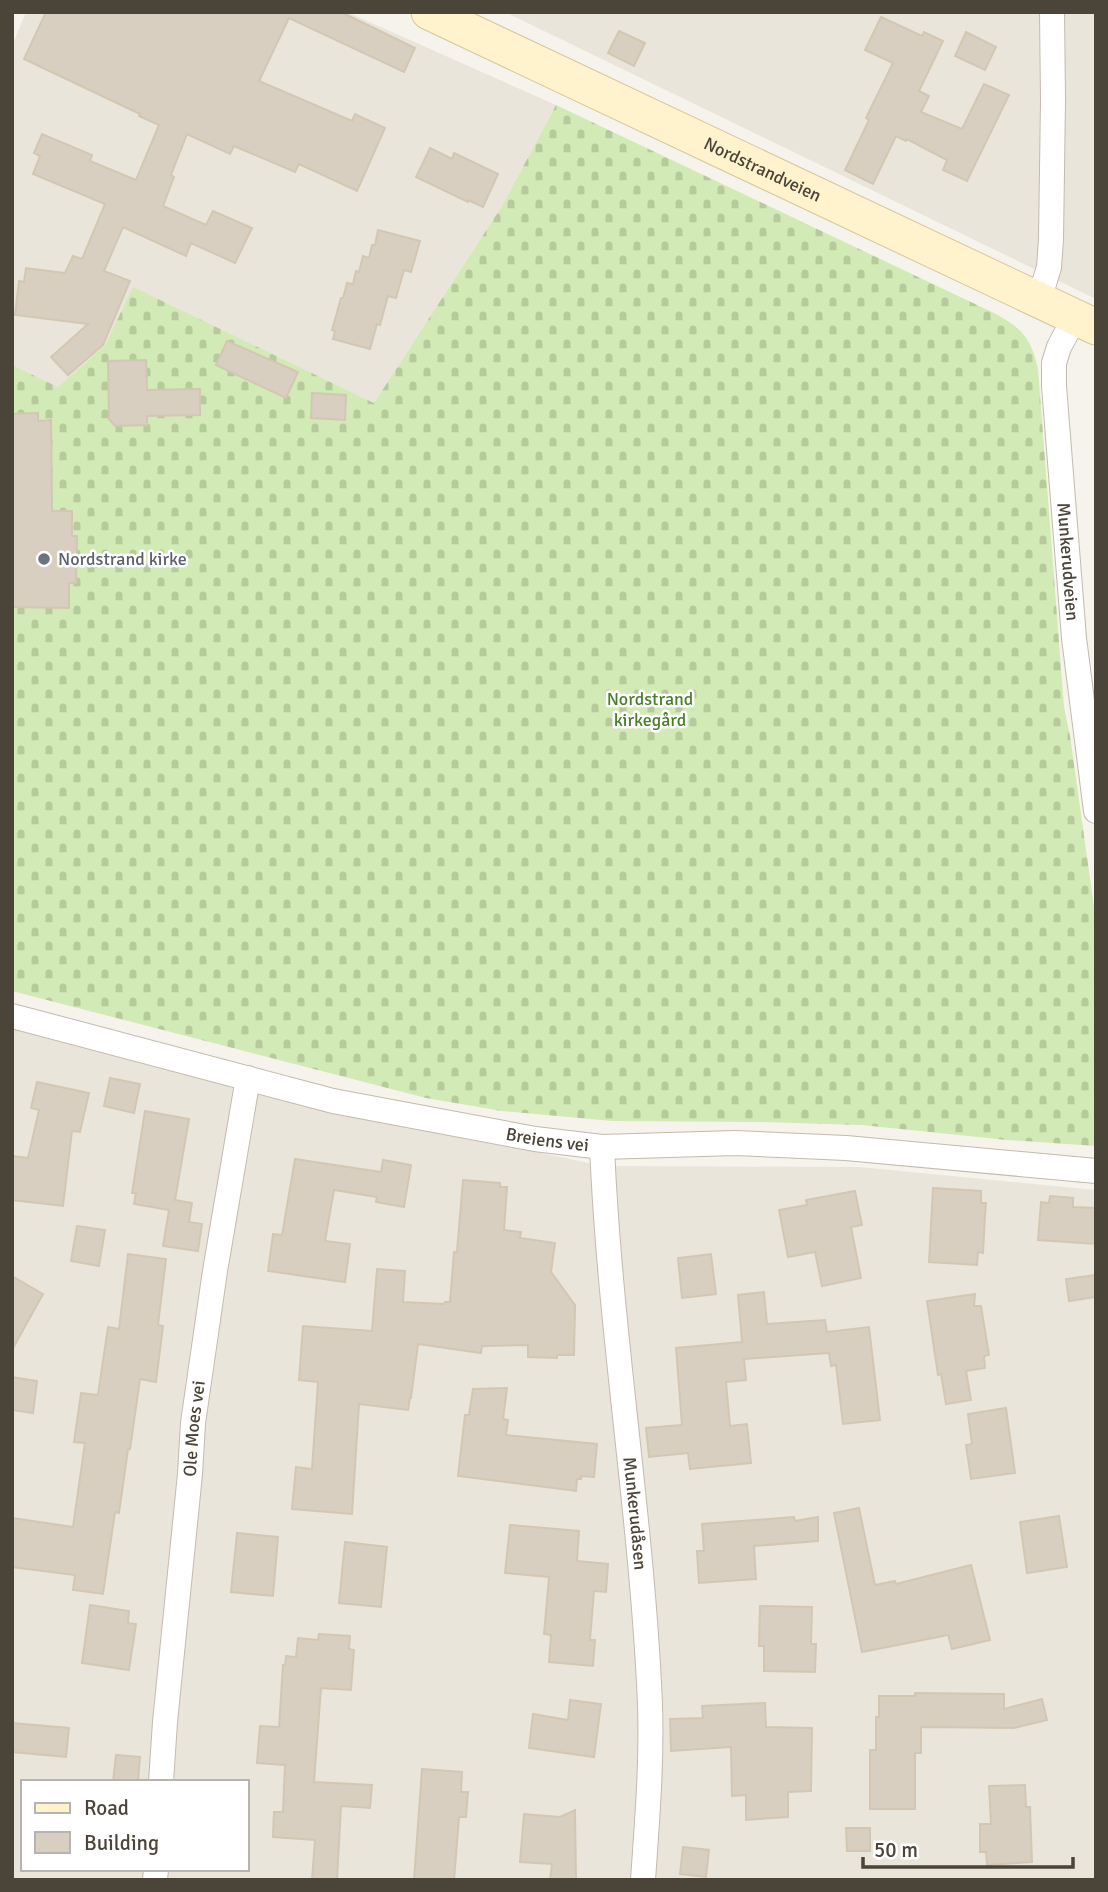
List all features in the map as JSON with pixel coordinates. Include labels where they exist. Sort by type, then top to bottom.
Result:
[{"type":"main road","name":"Nordstrandveien","points":[[429,12],[1085,322]]},
{"type":"street","points":[[1039,300],[1049,267],[1051,239],[1052,12]]},
{"type":"street","name":"Munkerudveien","points":[[1085,322],[1059,347],[1054,363],[1054,386],[1074,638],[1089,714],[1096,811]]},
{"type":"street","name":"Breiens vei","points":[[12,1016],[333,1101],[535,1139],[602,1147],[735,1143],[846,1148],[1096,1171]]},
{"type":"street","name":"Ole Moes vei","points":[[162,1780],[165,1722],[193,1423],[248,1078]]},
{"type":"street","name":"Munkerudåsen","points":[[602,1147],[620,1384],[643,1592],[650,1707],[649,1784],[643,1880]]},
{"type":"shaded area","points":[[26,12],[347,12],[556,105],[502,206],[374,403],[133,288],[105,345],[58,387],[12,365],[12,46]]},
{"type":"shaded area","points":[[505,12],[1096,12],[1096,299]]},
{"type":"shaded area","points":[[12,1029],[247,1091],[603,1166],[860,1167],[1096,1190],[1096,1880],[12,1880]]},
{"type":"green space","name":"Nordstrand kirkegård","points":[[556,105],[994,313],[1018,329],[1032,349],[1038,369],[1064,707],[1096,921],[1096,1146],[862,1125],[612,1121],[502,1111],[426,1098],[12,991],[12,365],[58,387],[105,345],[133,287],[374,403],[502,206]]},
{"type":"building","points":[[46,12],[341,12],[415,48],[404,72],[289,18],[259,81],[352,121],[355,114],[385,128],[357,191],[299,164],[295,172],[234,146],[230,154],[187,134],[171,175],[174,177],[163,206],[206,225],[213,211],[252,228],[235,263],[191,243],[186,256],[123,227],[104,271],[130,281],[103,345],[68,375],[51,357],[88,324],[15,315],[19,281],[24,282],[26,268],[65,273],[73,256],[82,259],[105,204],[33,174],[40,156],[34,153],[42,134],[92,155],[90,161],[136,180],[159,125],[24,59]]},
{"type":"building","points":[[881,17],[922,36],[924,32],[943,41],[919,91],[929,96],[921,112],[962,129],[984,84],[1009,95],[967,181],[943,170],[947,160],[896,136],[873,184],[845,170],[869,120],[866,118],[893,63],[865,50]]},
{"type":"building","points":[[619,31],[645,43],[634,66],[608,53]]},
{"type":"building","points":[[966,32],[996,47],[985,70],[955,56]]},
{"type":"building","points":[[430,148],[452,159],[454,153],[498,174],[483,207],[416,177]]},
{"type":"building","points":[[378,230],[420,241],[411,272],[404,270],[396,298],[388,296],[370,349],[333,339],[335,331],[332,330],[347,283],[353,284],[363,256],[369,258]]},
{"type":"building","points":[[227,341],[298,372],[286,398],[216,365]]},
{"type":"building","points":[[146,360],[147,390],[200,389],[200,415],[147,416],[147,425],[115,426],[109,419],[108,361]]},
{"type":"building","points":[[312,393],[346,395],[345,420],[311,418]]},
{"type":"building","name":"Nordstrand kirke","points":[[38,413],[38,421],[51,420],[52,511],[72,511],[72,536],[77,536],[76,583],[69,583],[69,608],[12,607],[12,414]]},
{"type":"building","points":[[110,1078],[140,1084],[134,1113],[104,1106]]},
{"type":"building","points":[[37,1082],[89,1093],[80,1132],[72,1131],[63,1206],[12,1200],[12,1156],[28,1158],[39,1110],[31,1108]]},
{"type":"building","points":[[145,1111],[189,1119],[175,1200],[192,1203],[189,1222],[202,1224],[198,1251],[163,1246],[169,1210],[134,1204],[136,1193],[132,1193]]},
{"type":"building","points":[[295,1159],[381,1172],[383,1160],[411,1165],[404,1207],[376,1202],[377,1197],[334,1190],[325,1241],[350,1244],[345,1282],[268,1271],[273,1234],[282,1235]]},
{"type":"building","points":[[463,1180],[500,1183],[500,1187],[507,1187],[504,1230],[521,1232],[520,1238],[555,1243],[551,1272],[575,1305],[574,1355],[557,1355],[557,1358],[528,1357],[528,1345],[482,1346],[481,1353],[418,1344],[408,1410],[359,1404],[352,1514],[292,1509],[296,1467],[312,1469],[318,1382],[299,1380],[303,1326],[372,1331],[377,1269],[405,1271],[403,1302],[450,1302]]},
{"type":"building","points":[[933,1188],[981,1191],[981,1203],[986,1203],[983,1253],[978,1252],[977,1265],[929,1262]]},
{"type":"building","points":[[855,1191],[862,1225],[851,1227],[861,1278],[822,1286],[815,1252],[788,1257],[779,1210],[807,1205],[806,1200]]},
{"type":"building","points":[[1050,1196],[1073,1198],[1073,1207],[1096,1208],[1096,1244],[1038,1240],[1041,1202],[1049,1203]]},
{"type":"building","points":[[77,1226],[105,1230],[99,1266],[71,1261]]},
{"type":"building","points":[[128,1254],[166,1259],[158,1325],[163,1326],[156,1382],[140,1379],[103,1594],[73,1590],[75,1575],[12,1567],[12,1518],[73,1527],[85,1443],[74,1442],[81,1393],[98,1395],[108,1327],[119,1329]]},
{"type":"building","points":[[711,1254],[716,1294],[682,1298],[678,1258]]},
{"type":"building","points":[[1096,1275],[1096,1297],[1069,1301],[1066,1279]]},
{"type":"building","points":[[12,1276],[43,1294],[12,1350]]},
{"type":"building","points":[[764,1292],[767,1324],[825,1320],[827,1332],[869,1327],[880,1420],[843,1424],[836,1365],[831,1366],[829,1353],[744,1359],[746,1380],[726,1382],[730,1426],[747,1424],[751,1463],[690,1469],[688,1453],[649,1457],[646,1428],[682,1425],[676,1348],[742,1342],[738,1295]]},
{"type":"building","points":[[975,1294],[974,1306],[981,1306],[989,1355],[984,1356],[985,1368],[966,1371],[971,1400],[946,1404],[941,1374],[938,1375],[927,1301]]},
{"type":"building","points":[[12,1377],[37,1381],[33,1413],[12,1410]]},
{"type":"building","points":[[507,1388],[503,1419],[508,1420],[506,1435],[597,1444],[594,1477],[581,1476],[581,1479],[577,1479],[576,1491],[458,1476],[465,1415],[469,1415],[473,1389]]},
{"type":"building","points":[[1006,1408],[1015,1473],[971,1479],[966,1445],[972,1444],[968,1414]]},
{"type":"building","points":[[859,1508],[875,1585],[895,1581],[896,1584],[971,1565],[990,1640],[952,1649],[948,1635],[862,1652],[834,1513]]},
{"type":"building","points":[[1059,1516],[1067,1567],[1027,1573],[1020,1522]]},
{"type":"building","points":[[794,1517],[795,1521],[818,1517],[818,1541],[754,1546],[756,1579],[699,1583],[697,1551],[704,1551],[702,1524]]},
{"type":"building","points":[[510,1525],[579,1531],[577,1561],[608,1564],[606,1592],[594,1591],[590,1640],[595,1640],[593,1666],[549,1662],[551,1635],[544,1634],[549,1577],[505,1573]]},
{"type":"building","points":[[237,1533],[278,1537],[273,1596],[231,1592]]},
{"type":"building","points":[[345,1542],[387,1547],[381,1607],[339,1603]]},
{"type":"building","points":[[90,1605],[129,1611],[128,1623],[136,1624],[129,1670],[82,1663]]},
{"type":"building","points":[[760,1606],[812,1607],[811,1644],[816,1644],[815,1672],[764,1671],[764,1646],[759,1646]]},
{"type":"building","points":[[319,1634],[350,1636],[349,1649],[354,1650],[351,1690],[321,1688],[314,1782],[372,1785],[370,1808],[341,1806],[337,1880],[312,1880],[315,1840],[273,1837],[274,1812],[283,1812],[285,1765],[257,1763],[260,1726],[279,1727],[283,1665],[286,1656],[296,1657],[298,1638],[318,1640]]},
{"type":"building","points":[[915,1693],[1004,1694],[1004,1709],[1042,1699],[1047,1720],[1014,1728],[921,1727],[921,1753],[915,1753],[915,1809],[870,1809],[870,1750],[876,1750],[879,1696],[915,1696]]},
{"type":"building","points":[[570,1700],[601,1704],[594,1757],[529,1748],[533,1714],[568,1720]]},
{"type":"building","points":[[765,1703],[766,1727],[812,1728],[811,1791],[788,1792],[788,1817],[746,1820],[746,1795],[732,1796],[731,1747],[671,1751],[670,1719],[703,1718],[702,1706]]},
{"type":"building","points":[[12,1723],[69,1728],[66,1757],[12,1752]]},
{"type":"building","points":[[116,1755],[140,1757],[138,1780],[113,1780]]},
{"type":"building","points":[[422,1769],[462,1772],[461,1792],[468,1792],[466,1817],[459,1817],[454,1880],[414,1880]]},
{"type":"building","points":[[1025,1785],[1026,1807],[1030,1807],[1032,1862],[987,1865],[986,1852],[980,1852],[980,1824],[991,1824],[989,1786]]},
{"type":"building","points":[[575,1810],[576,1880],[550,1880],[552,1864],[520,1862],[524,1814],[560,1817]]},
{"type":"building","points":[[846,1828],[870,1828],[870,1851],[847,1851]]},
{"type":"building","points":[[683,1847],[709,1850],[706,1877],[680,1874]]},
{"type":"place","name":"Nordstrand kirke","points":[[44,559]]}]
